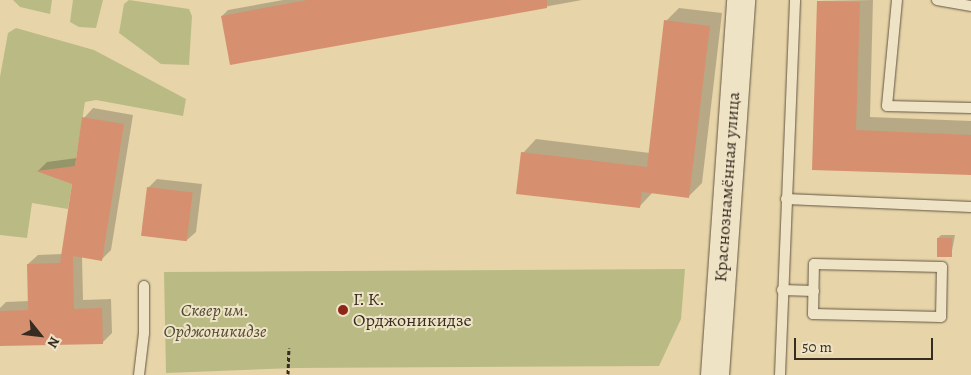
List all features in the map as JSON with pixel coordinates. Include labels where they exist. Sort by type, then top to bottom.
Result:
[{"type":"main road","name":"Краснознамённая улица","points":[[715,375],[741,0]]},
{"type":"lane","points":[[780,375],[795,0]]},
{"type":"lane","points":[[897,0],[887,106],[971,108]]},
{"type":"lane","points":[[937,0],[971,6]]},
{"type":"lane","points":[[786,199],[971,207]]},
{"type":"lane","points":[[814,264],[942,267],[941,317],[813,314],[814,290],[814,264]]},
{"type":"lane","points":[[139,375],[144,333],[144,286]]},
{"type":"lane","points":[[782,290],[814,290]]},
{"type":"path","points":[[288,348],[288,374]]},
{"type":"green space","points":[[13,0],[52,0],[50,14],[20,7]]},
{"type":"green space","points":[[73,0],[103,0],[96,28],[79,27],[70,22]]},
{"type":"green space","points":[[129,0],[189,9],[192,16],[189,65],[161,64],[119,33],[124,4]]},
{"type":"green space","points":[[16,28],[94,50],[186,99],[183,116],[96,100],[85,102],[68,209],[32,203],[27,238],[0,235],[0,77],[8,33]]},
{"type":"green space","name":"Сквер им. Орджоникидзе","points":[[685,269],[681,319],[659,366],[296,368],[166,373],[164,272]]},
{"type":"building","points":[[307,0],[547,0],[547,8],[230,65],[221,16]]},
{"type":"building","points":[[817,1],[860,2],[856,130],[971,135],[971,175],[812,170]]},
{"type":"building","points":[[664,20],[710,26],[689,198],[642,192],[640,208],[516,194],[521,152],[647,167]]},
{"type":"building","points":[[82,117],[124,124],[102,261],[73,256],[74,309],[102,308],[103,344],[0,346],[0,311],[28,310],[27,264],[60,263],[72,184],[36,171],[75,166]]},
{"type":"building","points":[[147,187],[193,193],[187,241],[141,236]]},
{"type":"building","points":[[937,238],[952,238],[952,257],[937,257]]},
{"type":"place","name":"Г. К. Орджоникидзе","points":[[343,310]]}]
